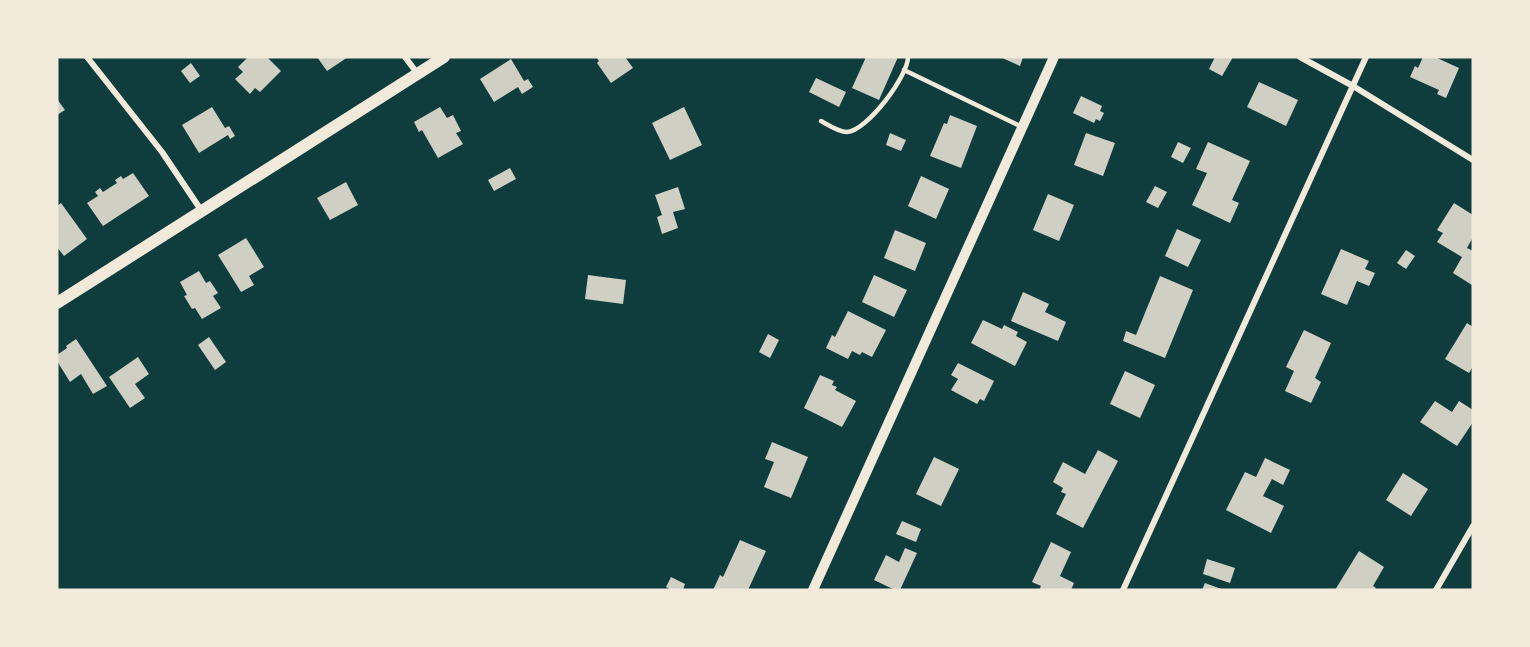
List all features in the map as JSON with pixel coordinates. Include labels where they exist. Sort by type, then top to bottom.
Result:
[{"type":"main road","points":[[57,303],[444,57]]},
{"type":"street","points":[[87,57],[162,152],[201,210]]},
{"type":"street","points":[[405,57],[417,73]]},
{"type":"street","points":[[813,590],[1054,57]]},
{"type":"street","points":[[1300,57],[1353,86],[1473,160]]},
{"type":"street","points":[[1123,590],[1366,57]]},
{"type":"street","points":[[1436,590],[1473,526]]},
{"type":"lane","points":[[821,121],[845,132],[866,124],[889,96],[904,70],[908,57]]},
{"type":"lane","points":[[904,70],[1022,127]]},
{"type":"building","points":[[248,57],[267,57],[281,71],[260,92],[255,88],[250,94],[235,79],[243,72],[238,67]]},
{"type":"building","points":[[317,57],[348,57],[327,71]]},
{"type":"building","points":[[596,57],[625,57],[633,68],[611,83],[597,63],[599,61]]},
{"type":"building","points":[[866,57],[898,57],[879,100],[852,88]]},
{"type":"building","points":[[1000,57],[1023,57],[1020,66]]},
{"type":"building","points":[[1215,57],[1233,57],[1222,76],[1209,69]]},
{"type":"building","points":[[1423,57],[1435,57],[1459,68],[1446,98],[1437,94],[1439,90],[1410,77],[1415,66],[1418,68]]},
{"type":"building","points":[[511,59],[524,81],[528,79],[533,87],[522,94],[518,87],[494,102],[480,79]]},
{"type":"building","points":[[191,63],[200,76],[190,83],[181,71]]},
{"type":"building","points":[[816,78],[846,92],[839,107],[809,92]]},
{"type":"building","points":[[1259,82],[1298,100],[1286,126],[1247,107]]},
{"type":"building","points":[[1081,96],[1102,106],[1100,111],[1104,113],[1100,121],[1096,119],[1094,123],[1073,113]]},
{"type":"building","points":[[57,99],[65,110],[57,115]]},
{"type":"building","points":[[212,107],[225,128],[229,126],[235,136],[230,139],[228,135],[199,153],[182,125]]},
{"type":"building","points":[[440,107],[447,118],[453,115],[461,131],[456,133],[463,144],[438,158],[422,130],[419,132],[414,122]]},
{"type":"building","points":[[684,107],[702,145],[670,160],[652,123]]},
{"type":"building","points":[[950,115],[977,126],[961,168],[930,156],[944,123],[947,124]]},
{"type":"building","points":[[890,133],[906,140],[901,151],[886,145]]},
{"type":"building","points":[[1086,133],[1115,143],[1103,176],[1074,165]]},
{"type":"building","points":[[1178,142],[1191,148],[1183,163],[1171,157]]},
{"type":"building","points":[[1208,142],[1250,161],[1232,200],[1239,203],[1230,223],[1192,205],[1207,173],[1196,169]]},
{"type":"building","points":[[510,168],[516,179],[494,191],[488,180]]},
{"type":"building","points":[[133,173],[149,196],[103,226],[87,203],[98,196],[95,192],[100,188],[103,192],[117,183],[115,180],[121,176],[123,179]]},
{"type":"building","points":[[921,176],[949,189],[936,219],[908,206]]},
{"type":"building","points":[[346,182],[358,205],[330,220],[317,198]]},
{"type":"building","points":[[1155,186],[1167,192],[1158,208],[1146,202]]},
{"type":"building","points":[[678,187],[685,209],[673,212],[678,228],[662,234],[657,217],[662,215],[655,195]]},
{"type":"building","points":[[1048,194],[1074,205],[1059,241],[1033,230]]},
{"type":"building","points":[[61,203],[87,239],[64,256],[57,247],[57,206]]},
{"type":"building","points":[[1454,203],[1473,215],[1473,237],[1467,248],[1473,251],[1472,285],[1453,273],[1462,257],[1437,242],[1443,233],[1437,230]]},
{"type":"building","points":[[1177,229],[1201,240],[1188,267],[1165,256]]},
{"type":"building","points":[[895,230],[926,243],[915,271],[884,258]]},
{"type":"building","points":[[246,238],[264,267],[249,276],[254,285],[241,292],[218,255]]},
{"type":"building","points":[[1341,249],[1369,261],[1365,269],[1375,273],[1369,286],[1357,281],[1347,305],[1321,294]]},
{"type":"building","points":[[1406,250],[1415,256],[1406,269],[1397,263]]},
{"type":"building","points":[[199,271],[206,283],[210,281],[218,293],[213,296],[221,308],[202,319],[184,296],[187,295],[180,282]]},
{"type":"building","points":[[588,275],[626,280],[623,304],[585,299]]},
{"type":"building","points":[[874,275],[907,290],[894,317],[862,302]]},
{"type":"building","points":[[1160,276],[1193,290],[1165,358],[1123,341],[1126,331],[1136,335]]},
{"type":"building","points":[[1023,292],[1049,304],[1045,312],[1066,322],[1058,341],[1011,321]]},
{"type":"building","points":[[848,311],[886,330],[872,357],[862,352],[860,355],[852,351],[848,359],[826,348],[832,335],[835,337]]},
{"type":"building","points":[[983,320],[1002,329],[1004,325],[1018,332],[1016,336],[1027,342],[1015,366],[971,343]]},
{"type":"building","points":[[1467,323],[1473,327],[1473,366],[1469,373],[1445,359]]},
{"type":"building","points":[[1304,330],[1331,343],[1315,378],[1321,382],[1311,403],[1285,391],[1294,371],[1286,367]]},
{"type":"building","points":[[768,334],[779,340],[770,358],[759,352]]},
{"type":"building","points":[[209,337],[226,362],[215,370],[198,345]]},
{"type":"building","points":[[76,339],[107,386],[93,394],[81,374],[70,382],[57,361],[57,355]]},
{"type":"building","points":[[138,357],[149,374],[135,384],[145,398],[130,408],[109,377]]},
{"type":"building","points":[[958,363],[994,381],[984,401],[980,399],[977,404],[951,390],[958,379],[951,375]]},
{"type":"building","points":[[1125,371],[1155,385],[1140,418],[1110,404]]},
{"type":"building","points":[[820,375],[834,381],[832,385],[837,387],[835,390],[856,401],[842,427],[804,408]]},
{"type":"building","points":[[1435,401],[1452,412],[1459,401],[1473,410],[1473,422],[1457,446],[1420,422]]},
{"type":"building","points":[[772,442],[808,457],[791,498],[764,487],[774,462],[765,459]]},
{"type":"building","points":[[1098,450],[1118,461],[1083,528],[1056,514],[1066,494],[1061,492],[1063,488],[1053,482],[1063,462],[1085,474]]},
{"type":"building","points":[[934,457],[959,469],[941,506],[916,494]]},
{"type":"building","points":[[1265,458],[1290,470],[1283,485],[1272,479],[1263,496],[1284,506],[1271,533],[1226,510],[1245,472],[1256,477]]},
{"type":"building","points":[[1403,473],[1428,489],[1411,516],[1386,500]]},
{"type":"building","points":[[902,521],[921,529],[916,542],[896,534]]},
{"type":"building","points":[[740,540],[766,551],[748,590],[713,590],[720,575],[723,577]]},
{"type":"building","points":[[1051,542],[1071,552],[1060,576],[1074,583],[1071,590],[1039,590],[1041,586],[1032,582]]},
{"type":"building","points":[[905,548],[917,553],[900,590],[874,580],[886,555],[899,562]]},
{"type":"building","points":[[1359,551],[1384,567],[1373,586],[1376,588],[1374,590],[1335,590]]},
{"type":"building","points":[[1207,559],[1235,568],[1230,583],[1203,574]]},
{"type":"building","points":[[671,577],[685,584],[683,590],[671,590],[666,587]]},
{"type":"building","points":[[1205,583],[1224,590],[1202,590]]}]
